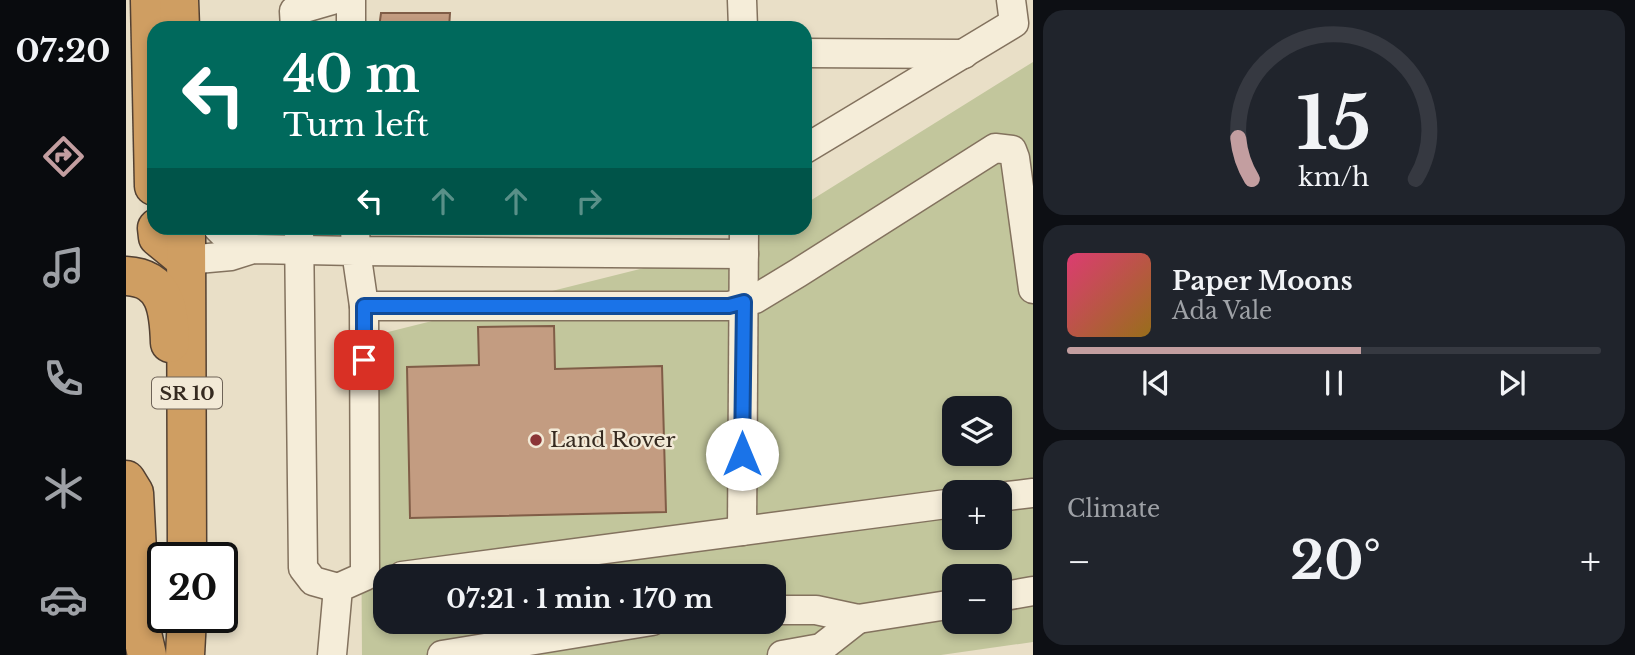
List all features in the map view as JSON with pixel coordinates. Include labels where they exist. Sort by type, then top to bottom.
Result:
[{"type":"highway","points":[[150,0],[150,21]]},
{"type":"highway","points":[[179,0],[180,21]]},
{"type":"highway","points":[[158,235],[186,244]]},
{"type":"highway","name":"SR 10","points":[[186,244],[187,542]]},
{"type":"highway","points":[[126,276],[141,277],[156,287],[169,311],[170,437],[187,489]]},
{"type":"highway","points":[[126,480],[134,493],[141,629],[147,655]]},
{"type":"highway","points":[[186,655],[187,633]]},
{"type":"lane","points":[[295,21],[294,11],[332,0]]},
{"type":"lane","points":[[351,0],[351,21]]},
{"type":"lane","points":[[742,0],[743,21]]},
{"type":"lane","points":[[812,145],[1014,23],[1011,0]]},
{"type":"lane","points":[[812,53],[964,54]]},
{"type":"lane","points":[[364,306],[729,306],[755,299],[798,274],[995,148],[1012,150],[1015,159],[1033,289]]},
{"type":"lane","points":[[227,235],[253,249]]},
{"type":"lane","points":[[186,244],[231,256],[299,239],[744,241],[742,531]]},
{"type":"lane","points":[[299,239],[303,568],[313,581],[338,588],[373,577]]},
{"type":"lane","points":[[356,239],[356,268],[364,306],[375,564]]},
{"type":"lane","points":[[1012,495],[1033,493]]},
{"type":"lane","points":[[493,564],[942,505]]},
{"type":"lane","points":[[332,655],[338,588]]},
{"type":"lane","points":[[1012,595],[1033,592]]},
{"type":"lane","points":[[786,610],[816,610],[858,619],[942,606]]},
{"type":"lane","points":[[782,655],[821,648],[858,619]]},
{"type":"lane","points":[[442,655],[572,634]]},
{"type":"green space","points":[[1033,62],[1033,642],[941,655],[362,655],[360,339],[720,249],[747,235],[812,235],[812,200]]},
{"type":"building","points":[[381,13],[450,13],[449,21],[380,21]]},
{"type":"building","name":"Land Rover","points":[[554,326],[555,369],[662,366],[666,512],[410,518],[407,367],[479,365],[478,327]]},
{"type":"place","name":"Land Rover","points":[[536,440]]},
{"type":"route","points":[[364,360],[364,306],[729,306],[744,302],[742,454]]}]
